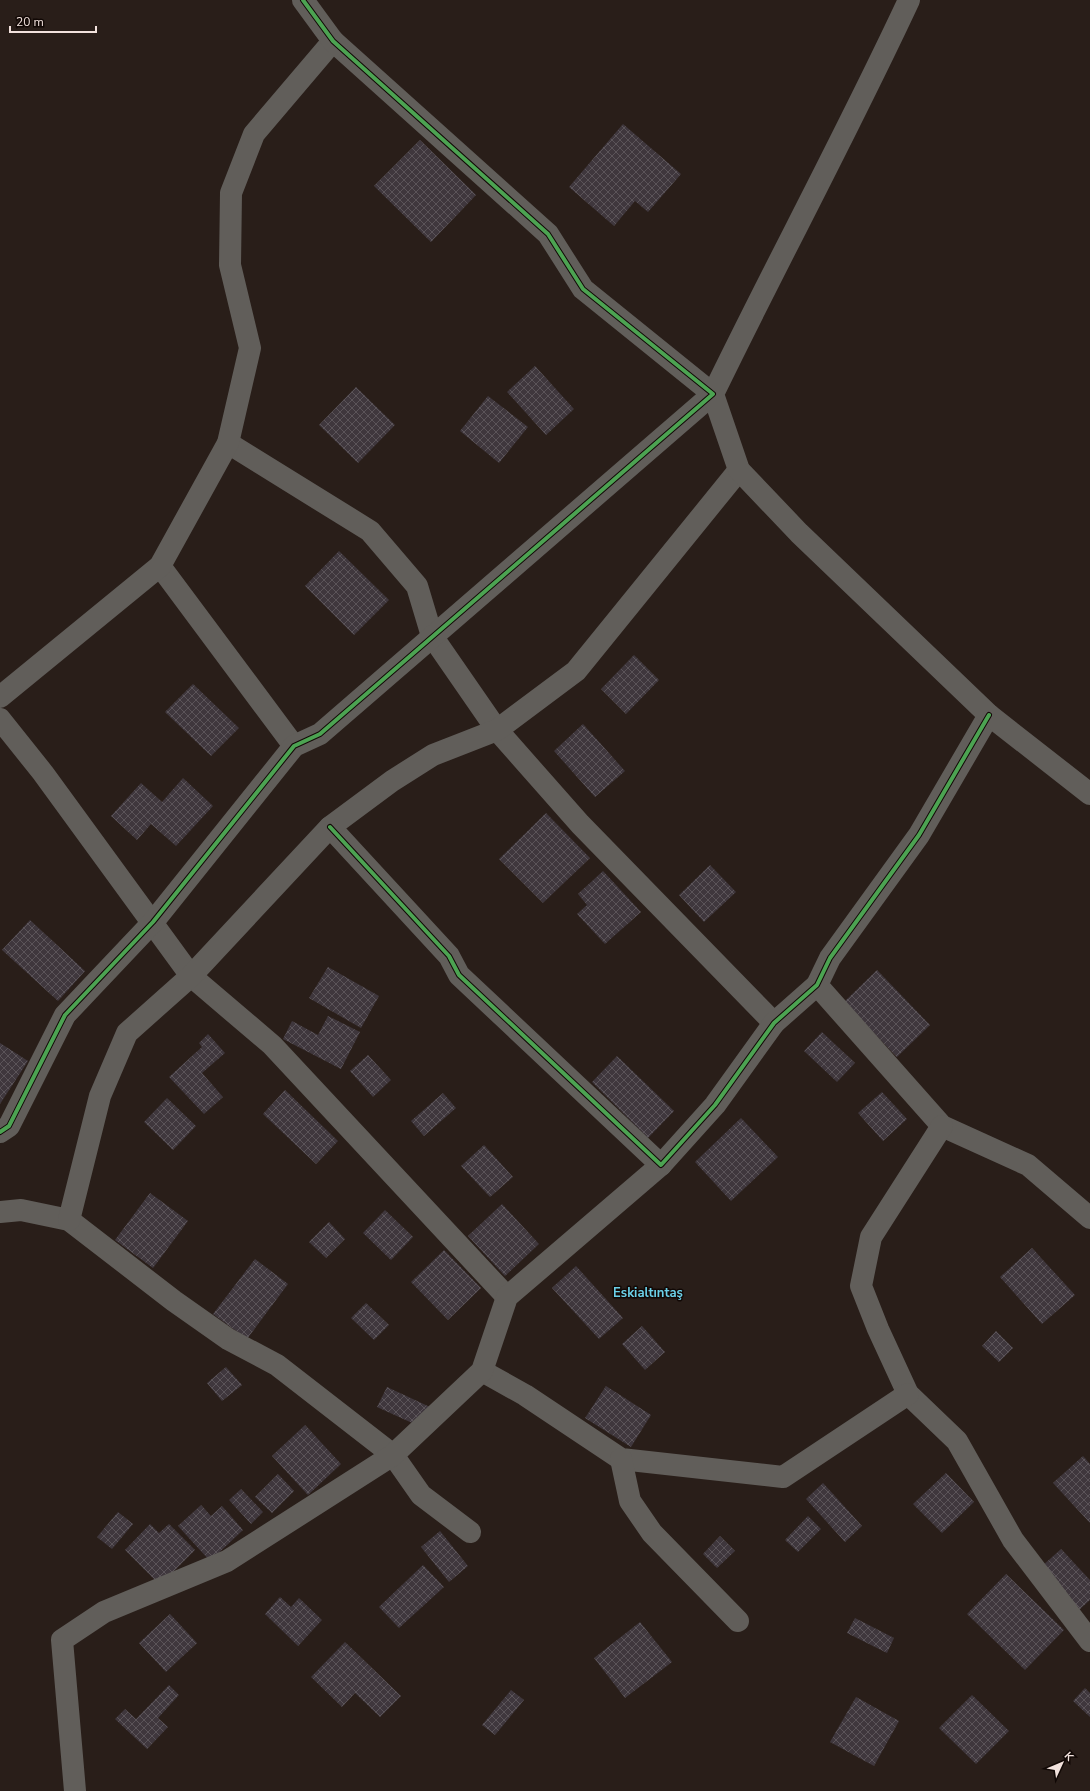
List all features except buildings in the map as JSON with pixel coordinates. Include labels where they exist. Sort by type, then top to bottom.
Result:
[{"type":"street","points":[[303,0],[333,41],[548,234],[583,289],[713,394],[739,470],[799,533],[989,715],[1090,794]]},
{"type":"street","points":[[0,1132],[9,1126],[66,1015],[153,922],[294,746],[320,734],[713,394],[767,282],[886,49],[909,0]]},
{"type":"street","points":[[0,697],[160,566],[228,443],[250,348],[230,266],[231,193],[254,134],[333,41]]},
{"type":"street","points":[[228,443],[370,531],[417,586],[432,636],[497,730],[580,824],[774,1023]]},
{"type":"street","points":[[70,1220],[100,1096],[127,1033],[191,976],[330,827],[392,781],[433,755],[497,730],[576,671],[739,470]]},
{"type":"street","points":[[160,566],[294,746]]},
{"type":"street","points":[[75,1791],[62,1640],[104,1612],[227,1560],[393,1455],[482,1371],[506,1297],[661,1165],[715,1105],[774,1023],[816,985],[830,958],[919,835],[989,715]]},
{"type":"street","points":[[0,719],[43,773],[191,976],[272,1045],[506,1297]]},
{"type":"street","points":[[330,827],[449,956],[459,975],[661,1165]]},
{"type":"street","points":[[816,985],[942,1126],[1028,1165],[1090,1218]]},
{"type":"street","points":[[942,1126],[871,1237],[861,1286],[878,1329],[908,1394],[957,1441],[1013,1540],[1090,1641]]},
{"type":"street","points":[[0,1212],[21,1210],[70,1220],[174,1301],[228,1339],[277,1365],[393,1455],[421,1495],[470,1532]]},
{"type":"street","points":[[482,1371],[525,1395],[621,1459],[783,1478],[908,1394]]},
{"type":"street","points":[[621,1459],[630,1501],[652,1533],[738,1621]]},
{"type":"cycle path","points":[[0,1132],[9,1126],[65,1015],[153,922],[294,746],[320,734],[713,394],[583,289],[548,234],[333,41],[303,0]]},
{"type":"cycle path","points":[[330,827],[449,956],[459,975],[661,1165],[715,1105],[774,1023],[817,985],[830,958],[919,835],[989,715]]},
{"type":"district","name":"Eskialtıntaş","points":[[648,1293]]}]
